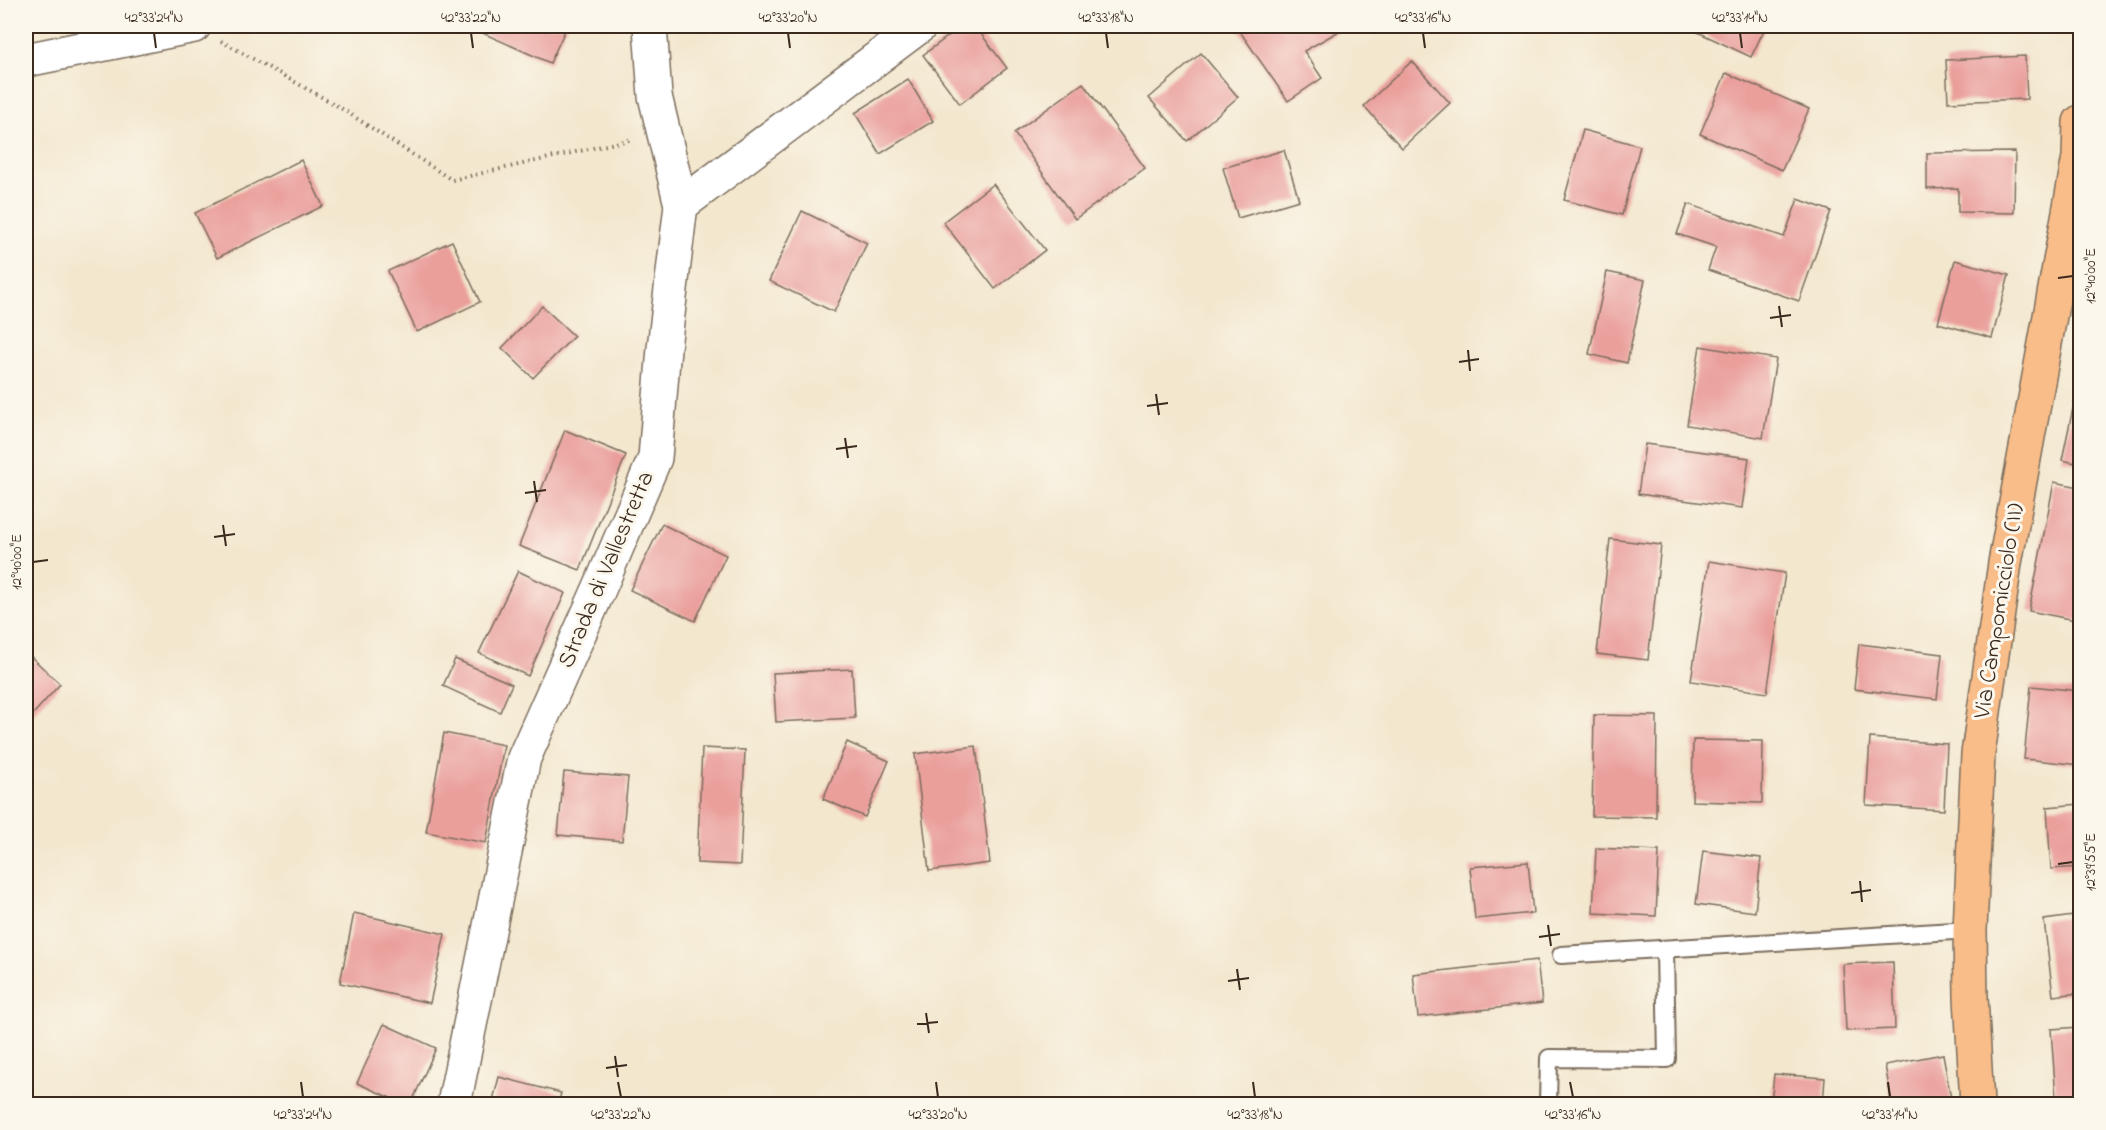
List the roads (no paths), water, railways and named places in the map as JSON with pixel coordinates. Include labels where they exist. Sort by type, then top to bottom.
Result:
[{"type":"main road","name":"Via Campomicciolo (II)","points":[[1977,1104],[1970,930],[1979,743],[2005,563],[2079,157],[2080,122]]},
{"type":"street","points":[[26,60],[194,26]]},
{"type":"street","name":"Strada di Vallestretta","points":[[454,1104],[524,758],[655,458],[664,348],[681,205],[655,96],[650,26]]},
{"type":"street","points":[[681,205],[920,26]]},
{"type":"lane","points":[[1561,956],[1970,930]]},
{"type":"lane","points":[[1548,1104],[1549,1058],[1667,1059],[1665,950]]}]
